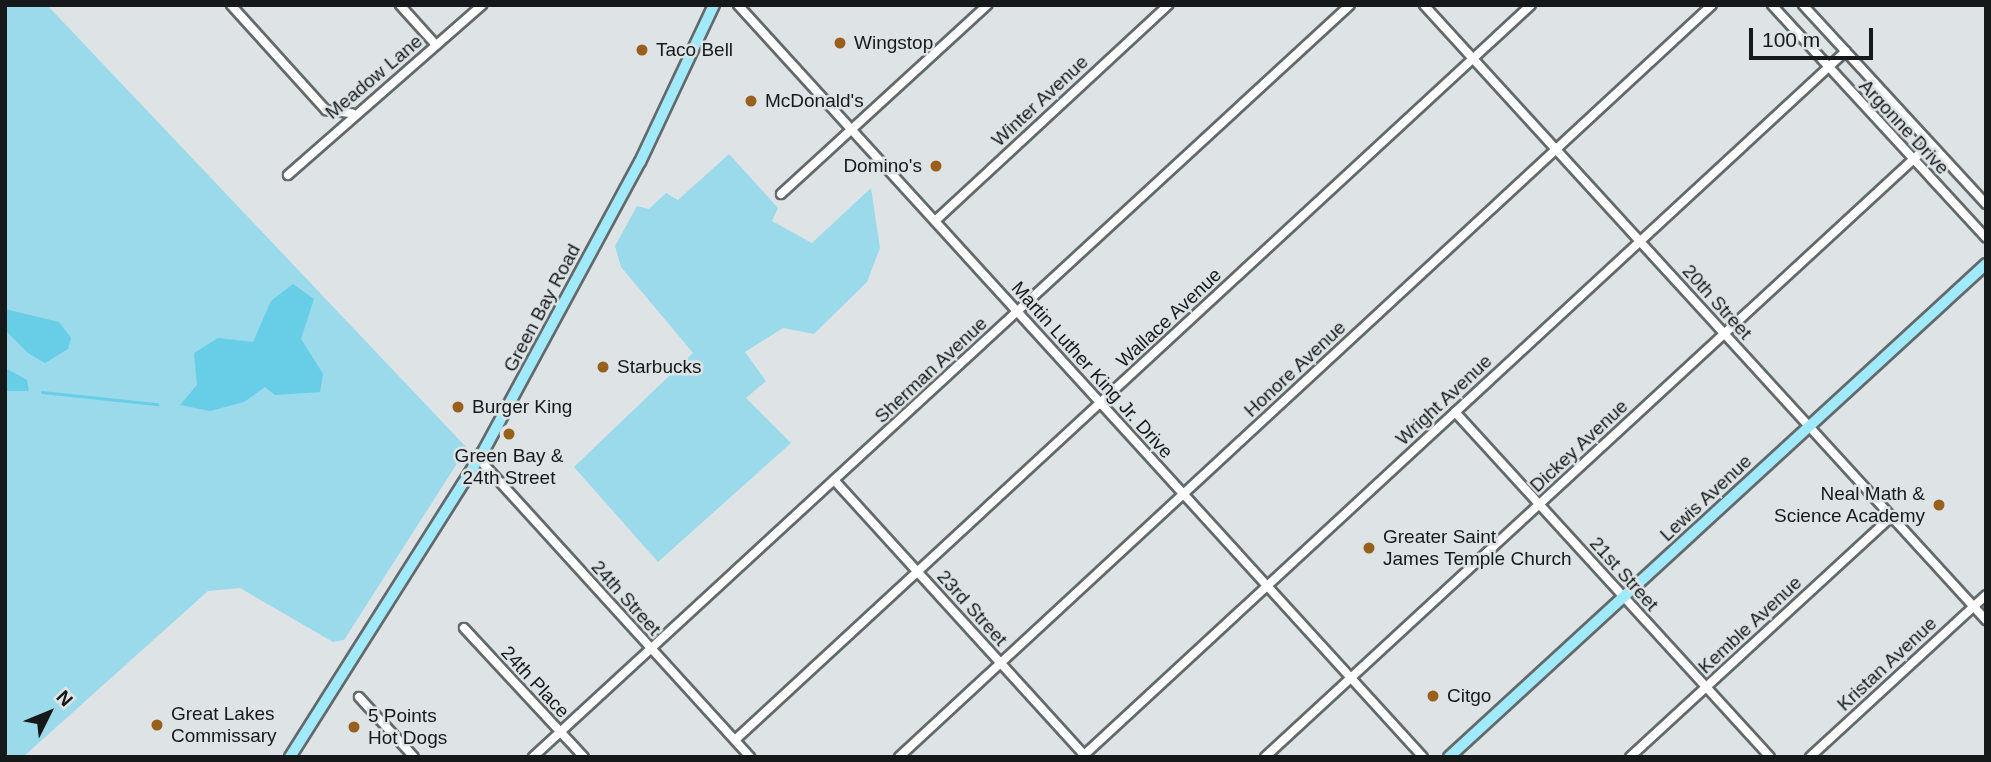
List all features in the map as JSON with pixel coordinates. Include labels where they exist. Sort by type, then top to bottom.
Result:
[{"type":"main road","name":"Green Bay Road","points":[[290,757],[479,459],[639,162],[714,5]]},
{"type":"main road","name":"Lewis Avenue","points":[[1449,757],[1986,264]]},
{"type":"street","points":[[231,5],[326,110],[352,113]]},
{"type":"street","points":[[400,5],[436,45]]},
{"type":"street","name":"Meadow Lane","points":[[288,175],[352,113],[482,5]]},
{"type":"street","name":"Martin Luther King Jr. Drive","points":[[738,5],[1423,757]]},
{"type":"street","points":[[782,194],[987,5]]},
{"type":"street","name":"Winter Avenue","points":[[935,221],[1168,5]]},
{"type":"street","name":"Sherman Avenue","points":[[533,757],[1350,5]]},
{"type":"street","name":"20th Street","points":[[1424,5],[1986,620]]},
{"type":"street","name":"Wallace Avenue","points":[[735,740],[1531,5]]},
{"type":"street","name":"Honore Avenue","points":[[899,757],[1712,5]]},
{"type":"street","name":"Argonne Drive","points":[[1772,5],[1986,238]]},
{"type":"street","name":"Argonne Drive","points":[[1803,5],[1986,204]]},
{"type":"street","name":"Wright Avenue","points":[[1084,756],[1846,51]]},
{"type":"street","name":"Dickey Avenue","points":[[1265,757],[1930,144]]},
{"type":"street","name":"21st Street","points":[[1455,412],[1770,757]]},
{"type":"street","name":"24th Street","points":[[479,459],[750,757]]},
{"type":"street","name":"23rd Street","points":[[834,480],[1084,756]]},
{"type":"street","name":"Kemble Avenue","points":[[1630,757],[1891,517]]},
{"type":"street","name":"Kristan Avenue","points":[[1810,757],[1986,595]]},
{"type":"street","name":"24th Place","points":[[464,628],[583,757]]},
{"type":"street","points":[[359,697],[414,757]]},
{"type":"shaded area","points":[[5,5],[47,5],[467,448],[344,640],[333,642],[240,588],[208,591],[23,757],[5,757]]},
{"type":"shaded area","points":[[729,154],[778,208],[772,221],[812,243],[871,188],[880,248],[867,282],[814,334],[783,328],[745,352],[766,381],[746,398],[791,443],[658,562],[574,467],[693,353],[621,267],[615,246],[637,206],[649,209],[666,193],[678,200]]},
{"type":"shaded area","points":[[293,284],[314,299],[301,339],[323,374],[320,392],[275,395],[265,387],[244,402],[210,411],[180,405],[197,385],[194,353],[218,338],[253,342],[271,301]]},
{"type":"shaded area","points":[[5,309],[59,322],[71,338],[68,349],[45,363],[28,353],[5,330]]},
{"type":"shaded area","points":[[5,368],[27,380],[29,391],[5,391]]},
{"type":"waterway","points":[[42,392],[157,404]]},
{"type":"place","name":"Wingstop","points":[[840,43]]},
{"type":"place","name":"Taco Bell","points":[[642,50]]},
{"type":"place","name":"McDonald's","points":[[751,101]]},
{"type":"place","name":"Domino's","points":[[936,166]]},
{"type":"place","name":"Starbucks","points":[[603,367]]},
{"type":"place","name":"Burger King","points":[[458,407]]},
{"type":"place","name":"Green Bay & 24th Street","points":[[509,434]]},
{"type":"place","name":"Neal Math & Science Academy","points":[[1939,505]]},
{"type":"place","name":"Greater Saint James Temple Church","points":[[1369,548]]},
{"type":"place","name":"Citgo","points":[[1433,696]]},
{"type":"place","name":"Great Lakes Commissary","points":[[157,725]]},
{"type":"place","name":"5 Points Hot Dogs","points":[[354,727]]}]
